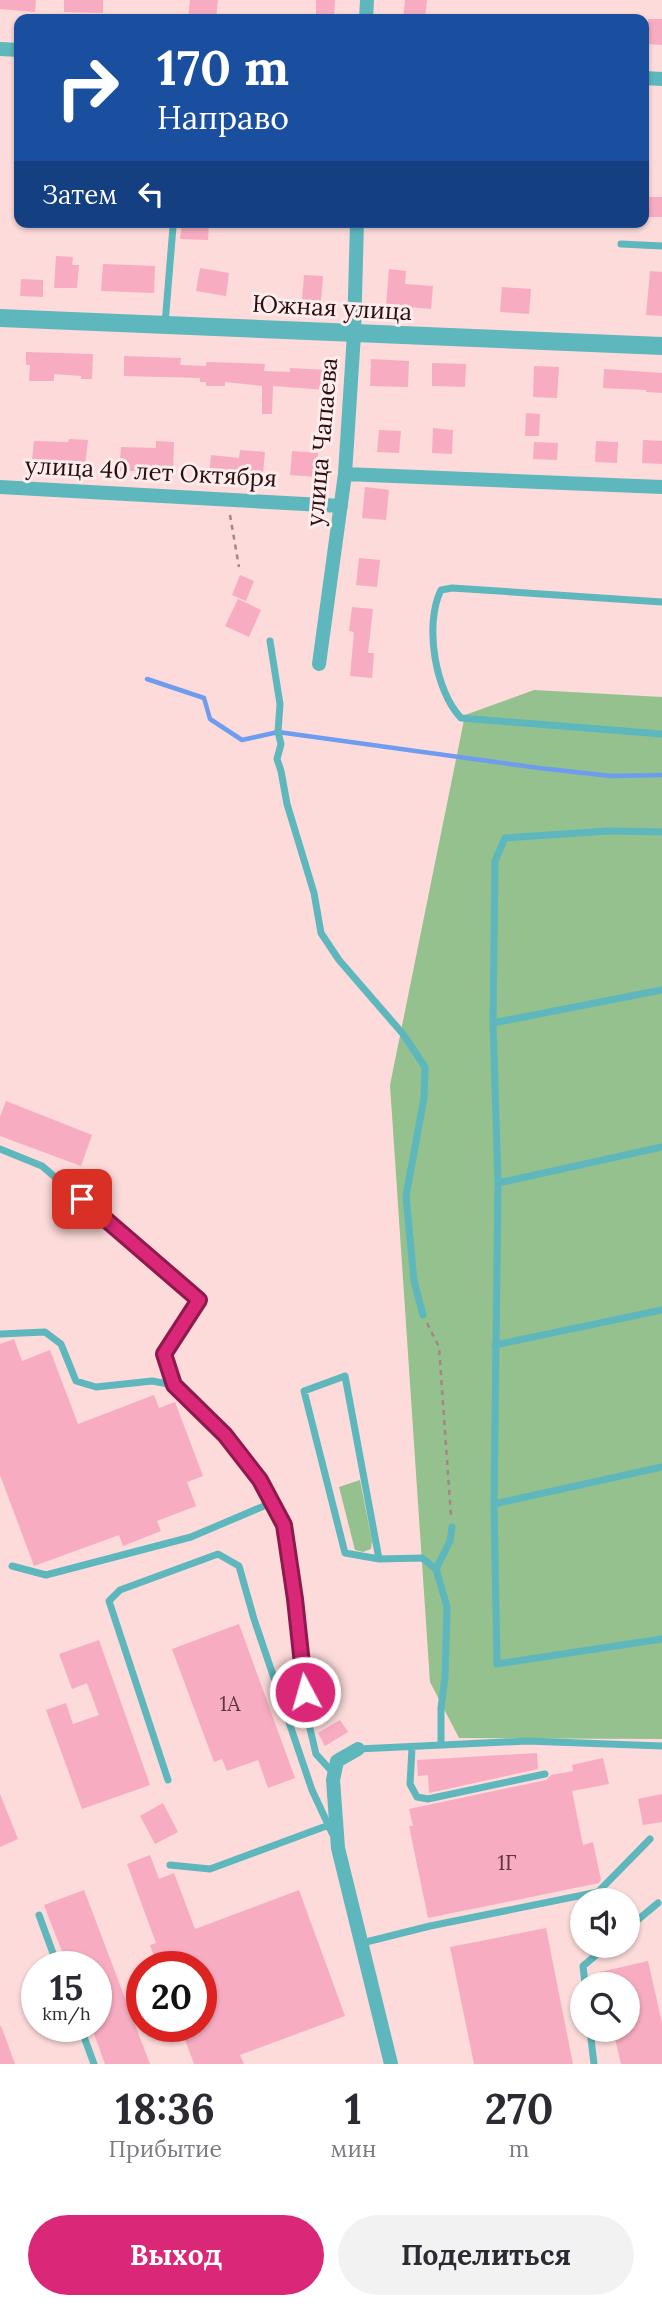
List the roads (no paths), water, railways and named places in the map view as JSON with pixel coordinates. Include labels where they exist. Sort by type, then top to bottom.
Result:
[{"type":"street","name":"улица Чапаева","points":[[319,664],[345,474],[354,334],[357,228]]},
{"type":"street","name":"Южная улица","points":[[0,318],[662,346]]},
{"type":"street","points":[[345,474],[662,488]]},
{"type":"street","name":"улица 40 лет Октября","points":[[0,487],[341,506]]},
{"type":"street","points":[[358,1749],[337,1761],[335,1775],[338,1848],[391,2064]]},
{"type":"lane","points":[[165,325],[173,228]]},
{"type":"lane","points":[[621,244],[662,246]]},
{"type":"lane","points":[[662,602],[452,588],[441,590],[435,602],[432,621],[441,679],[452,709],[461,718],[662,734]]},
{"type":"lane","points":[[270,640],[280,704],[278,732],[281,744],[276,759],[314,893],[321,933],[339,960],[403,1034],[425,1067],[424,1098],[406,1196],[414,1281],[423,1315]]},
{"type":"lane","points":[[662,832],[608,831],[505,838],[495,861],[493,1023],[498,1182],[494,1504],[497,1664],[662,1639]]},
{"type":"lane","points":[[493,1023],[662,990]]},
{"type":"lane","points":[[498,1182],[662,1147]]},
{"type":"lane","points":[[0,1149],[42,1166],[199,1300],[164,1354],[174,1385],[225,1435],[260,1480],[284,1525],[307,1716],[316,1754],[335,1775]]},
{"type":"lane","points":[[495,1345],[662,1310]]},
{"type":"lane","points":[[0,1334],[45,1332],[61,1343],[76,1381],[96,1387],[152,1381],[174,1385]]},
{"type":"lane","points":[[379,1559],[345,1376],[304,1391],[345,1553],[379,1559],[422,1558],[436,1569],[447,1607],[441,1745]]},
{"type":"lane","points":[[494,1504],[662,1467]]},
{"type":"lane","points":[[12,1566],[46,1576],[191,1537],[271,1503]]},
{"type":"lane","points":[[436,1569],[450,1541],[452,1527]]},
{"type":"lane","points":[[168,1780],[109,1601],[120,1590],[218,1554],[239,1566],[254,1619],[312,1790],[338,1848]]},
{"type":"lane","points":[[358,1749],[527,1741],[662,1746]]},
{"type":"lane","points":[[412,1748],[410,1784],[417,1797],[428,1799],[545,1774]]},
{"type":"lane","points":[[170,1865],[210,1869],[329,1825]]},
{"type":"lane","points":[[362,1943],[430,1926],[598,1892],[650,1839]]},
{"type":"lane","points":[[640,1918],[658,1903]]},
{"type":"lane","points":[[39,1915],[52,1951]]},
{"type":"lane","points":[[584,1972],[583,1966],[593,1958]]},
{"type":"lane","points":[[86,2042],[94,2064]]},
{"type":"lane","points":[[591,2042],[594,2064]]},
{"type":"waterway","points":[[147,679],[204,698],[210,719],[242,740],[278,732],[539,768],[611,776],[662,775]]}]
